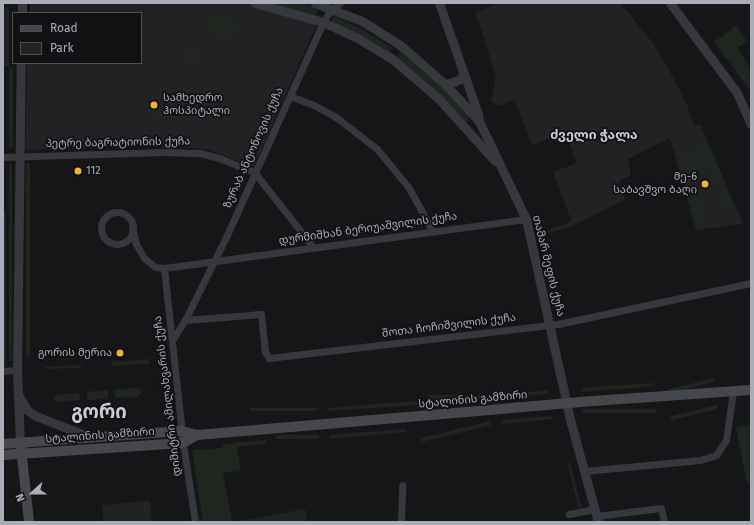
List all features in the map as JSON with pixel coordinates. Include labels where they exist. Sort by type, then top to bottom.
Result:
[{"type":"main road","name":"სტალინის გამზირი","points":[[3,444],[182,431],[197,435],[751,390]]},
{"type":"main road","name":"სტალინის გამზირი","points":[[3,455],[183,443],[197,435]]},
{"type":"main road","points":[[20,443],[29,522]]},
{"type":"street","points":[[255,3],[324,22],[359,39],[391,58],[438,98],[502,169]]},
{"type":"street","points":[[315,3],[362,21],[400,45],[445,84],[479,121],[471,128],[466,128]]},
{"type":"street","name":"ზურაბ ანტონოვის ქუჩა","points":[[173,339],[185,320],[212,261],[227,235],[254,172],[324,22],[331,9],[340,3]]},
{"type":"street","name":"თამარ მეფის ქუჩა","points":[[439,3],[479,121],[526,219],[568,404],[596,515]]},
{"type":"street","points":[[670,3],[737,93],[751,124]]},
{"type":"street","points":[[391,58],[400,45]]},
{"type":"street","points":[[20,443],[17,370],[18,156],[21,64]]},
{"type":"street","points":[[445,84],[460,79],[463,74]]},
{"type":"street","points":[[290,96],[314,105],[336,117],[376,149],[409,188],[433,232]]},
{"type":"street","name":"პეტრე ბაგრატიონის ქუჩა","points":[[3,157],[165,152],[200,153],[219,158],[254,172],[314,248]]},
{"type":"street","points":[[136,244],[126,241],[116,244],[107,240],[101,231],[102,221],[109,214],[119,212],[128,217],[136,244],[144,258],[152,265],[164,268],[212,261]]},
{"type":"street","name":"დურმიშხან ბერიუაშვილის ქუჩა","points":[[212,261],[526,219]]},
{"type":"street","points":[[126,241],[132,232],[132,227]]},
{"type":"street","name":"დიმიტრი ამილახვარის ქუჩა","points":[[164,268],[173,339],[183,443],[196,522]]},
{"type":"street","name":"შოთა ჩოჩიშვილის ქუჩა","points":[[185,320],[261,314],[265,352],[269,358],[550,325],[657,304],[751,283]]},
{"type":"street","points":[[3,371],[17,370]]},
{"type":"street","points":[[18,392],[27,410],[36,416],[90,437]]},
{"type":"street","points":[[584,471],[700,460],[716,455],[726,440],[733,392]]},
{"type":"street","points":[[401,522],[402,485]]},
{"type":"street","points":[[570,514],[596,515],[661,508],[664,522]]},
{"type":"shaded area","name":"სამხედრო ჰოსპიტალი","points":[[30,3],[251,3],[317,23],[254,167],[209,150],[169,146],[25,150],[28,64],[142,64],[142,12],[30,12]]},
{"type":"shaded area","points":[[498,3],[620,3],[652,42],[674,79],[687,105],[694,127],[700,124],[743,224],[696,230],[670,138],[628,159],[631,176],[619,180],[625,200],[568,228],[542,234],[541,232],[568,223],[571,220],[553,172],[577,163],[565,132],[532,145],[515,100],[498,106],[491,101],[496,77],[476,13]]},
{"type":"shaded area","points":[[3,7],[9,7],[9,66],[3,66]]},
{"type":"shaded area","points":[[3,211],[6,211],[6,366],[3,366]]},
{"type":"shaded area","points":[[150,501],[152,522],[97,522],[103,521],[102,505]]},
{"type":"shaded area","points":[[305,509],[307,522],[235,522]]},
{"type":"green space","points":[[267,3],[301,3],[318,8],[316,17]]},
{"type":"green space","points":[[206,14],[233,19],[237,22],[236,37],[218,37],[218,33],[207,34]]},
{"type":"green space","points":[[334,16],[365,31],[392,48],[387,55],[330,23]]},
{"type":"green space","points":[[182,24],[185,24],[186,52],[204,52],[204,61],[183,61]]},
{"type":"green space","points":[[736,26],[747,41],[737,48],[751,69],[751,92],[714,42]]},
{"type":"green space","points":[[400,52],[447,91],[468,115],[469,121],[464,122],[395,59]]},
{"type":"green space","points":[[27,64],[29,64],[29,122],[26,122]]},
{"type":"green space","points":[[9,67],[13,67],[13,148],[9,148]]},
{"type":"green space","points":[[207,85],[213,85],[213,123],[207,123]]},
{"type":"green space","points":[[183,88],[190,88],[190,111],[183,111]]},
{"type":"green space","points":[[162,107],[165,111],[165,118],[150,118],[151,110]]},
{"type":"green space","points":[[709,144],[735,209],[727,212],[708,163],[689,171],[708,222],[698,223],[680,156]]},
{"type":"green space","points":[[26,163],[30,163],[30,357],[26,357]]},
{"type":"green space","points":[[9,164],[12,164],[12,361],[9,361]]},
{"type":"green space","points":[[149,359],[149,364],[112,366],[111,362]]},
{"type":"green space","points":[[81,365],[81,368],[45,369],[45,367]]},
{"type":"green space","points":[[714,378],[715,382],[669,393],[668,389]]},
{"type":"green space","points":[[653,383],[654,386],[581,392],[581,388]]},
{"type":"green space","points":[[137,388],[141,390],[141,393],[137,397],[115,398],[114,390]]},
{"type":"green space","points":[[108,390],[108,399],[87,400],[87,392]]},
{"type":"green space","points":[[548,390],[548,394],[498,398],[497,395]]},
{"type":"green space","points":[[79,393],[80,400],[58,402],[54,400],[54,397],[57,395]]},
{"type":"green space","points":[[427,395],[487,395],[487,399],[427,399]]},
{"type":"green space","points":[[417,401],[418,405],[328,411],[328,408]]},
{"type":"green space","points":[[717,405],[718,409],[671,420],[670,417]]},
{"type":"green space","points":[[250,408],[317,408],[317,411],[250,411]]},
{"type":"green space","points":[[582,409],[656,409],[656,413],[582,413]]},
{"type":"green space","points":[[552,416],[552,419],[501,424],[501,420]]},
{"type":"green space","points":[[490,421],[491,425],[422,442],[421,438]]},
{"type":"green space","points":[[751,424],[751,486],[746,480],[736,427]]},
{"type":"green space","points":[[405,429],[406,432],[330,439],[330,435]]},
{"type":"green space","points":[[276,435],[319,435],[319,439],[276,439]]},
{"type":"green space","points":[[266,440],[266,444],[235,447],[237,447],[241,471],[223,473],[232,521],[203,522],[192,450],[223,448],[223,444]]},
{"type":"green space","points":[[570,462],[581,507],[578,507],[567,463]]},
{"type":"place","name":"სამხედრო ჰოსპიტალი","points":[[154,105]]},
{"type":"place","name":"112","points":[[78,171]]},
{"type":"place","name":"მე-6 საბავშვო ბაღი","points":[[705,184]]},
{"type":"place","name":"გორის მერია","points":[[120,353]]},
{"type":"district","name":"ძველი ჭალა","points":[[594,135]]},
{"type":"district","name":"გორი","points":[[99,412]]}]
